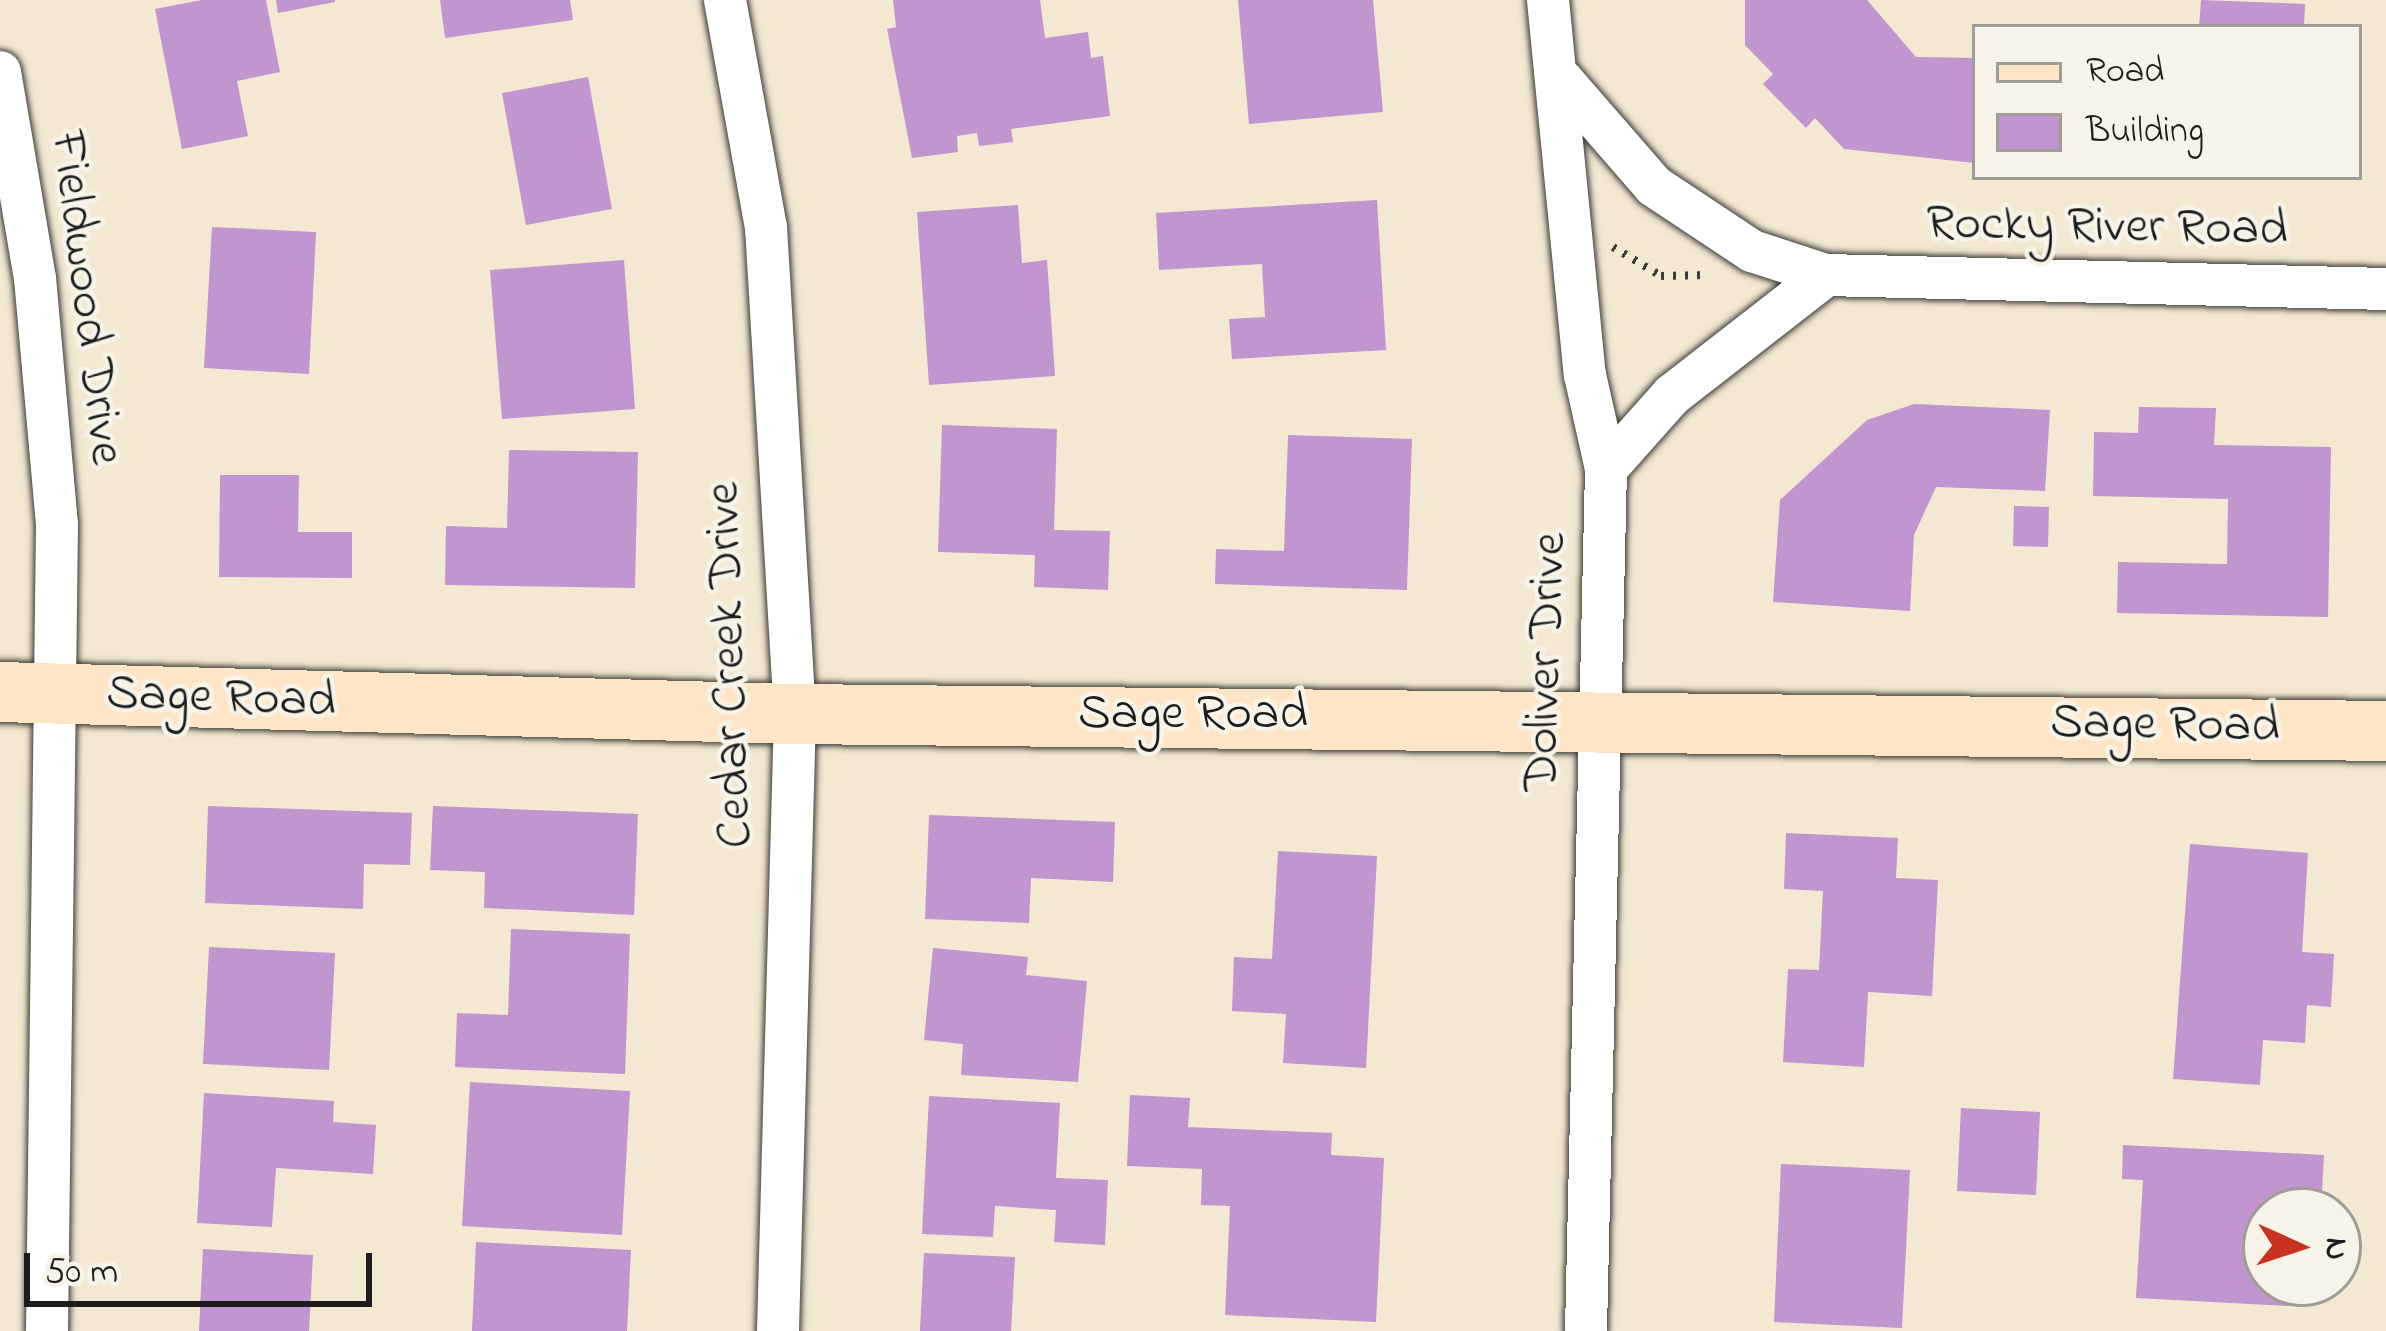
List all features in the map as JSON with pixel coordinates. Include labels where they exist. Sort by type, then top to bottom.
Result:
[{"type":"street","name":"Cedar Creek Drive","points":[[724,0],[766,227],[795,714],[778,1331]]},
{"type":"street","name":"Doliver Drive","points":[[1548,0],[1562,80],[1585,375],[1606,469],[1586,1331]]},
{"type":"street","name":"Fieldwood Drive","points":[[0,72],[49,403],[59,694],[47,1331]]},
{"type":"street","name":"Rocky River Road","points":[[1562,80],[1654,186],[1752,251],[1826,275],[2386,289]]},
{"type":"street","points":[[1606,469],[1672,394],[1826,275]]},
{"type":"street","name":"Sage Road","points":[[0,692],[795,714],[1600,716],[2386,730]]},
{"type":"path","points":[[1577,243],[1614,247],[1675,278],[1711,274],[1752,251]]},
{"type":"building","points":[[202,0],[266,0],[280,72],[237,81],[248,136],[182,149],[155,9]]},
{"type":"building","points":[[276,0],[335,0],[335,2],[278,13]]},
{"type":"building","points":[[440,0],[570,0],[573,20],[445,38]]},
{"type":"building","points":[[893,0],[1040,0],[1045,38],[1088,32],[1091,58],[1103,56],[1110,116],[1011,129],[1013,142],[979,146],[977,133],[957,136],[958,152],[912,158],[887,29],[896,27]]},
{"type":"building","points":[[1238,0],[1373,0],[1383,112],[1249,124]]},
{"type":"building","points":[[1745,0],[1867,0],[1916,57],[1972,58],[1972,163],[1844,149],[1815,118],[1806,128],[1763,84],[1773,74],[1745,45]]},
{"type":"building","points":[[2201,0],[2305,4],[2304,24],[2199,24]]},
{"type":"building","points":[[588,77],[612,209],[526,225],[502,93]]},
{"type":"building","points":[[1377,200],[1386,350],[1232,359],[1229,319],[1265,317],[1262,264],[1159,270],[1156,213]]},
{"type":"building","points":[[1018,205],[1022,263],[1047,260],[1055,376],[929,385],[917,212]]},
{"type":"building","points":[[212,227],[316,232],[309,374],[204,368]]},
{"type":"building","points":[[624,260],[635,409],[502,419],[490,270]]},
{"type":"building","points":[[1914,404],[2050,410],[2045,491],[1936,487],[1914,535],[1910,611],[1773,602],[1780,500],[1867,420]]},
{"type":"building","points":[[2139,407],[2216,408],[2214,445],[2331,447],[2328,617],[2117,613],[2118,562],[2227,564],[2228,499],[2093,496],[2094,432],[2138,433]]},
{"type":"building","points":[[942,425],[1057,429],[1054,530],[1110,531],[1108,590],[1034,587],[1035,555],[938,552]]},
{"type":"building","points":[[1288,435],[1412,439],[1407,590],[1215,584],[1216,549],[1284,551]]},
{"type":"building","points":[[509,450],[638,452],[635,588],[445,585],[446,526],[507,528]]},
{"type":"building","points":[[220,475],[299,475],[298,532],[352,532],[352,578],[219,577]]},
{"type":"building","points":[[2014,506],[2049,507],[2048,547],[2013,546]]},
{"type":"building","points":[[208,806],[412,813],[410,865],[364,864],[363,909],[205,903]]},
{"type":"building","points":[[433,806],[638,814],[634,915],[484,908],[485,872],[430,870]]},
{"type":"building","points":[[929,815],[1115,822],[1113,882],[1031,878],[1029,923],[925,919]]},
{"type":"building","points":[[1786,833],[1898,838],[1896,878],[1938,880],[1932,996],[1868,992],[1864,1067],[1783,1062],[1788,969],[1819,970],[1823,891],[1784,889]]},
{"type":"building","points":[[2190,844],[2308,853],[2302,952],[2334,954],[2331,1007],[2307,1005],[2305,1043],[2263,1040],[2260,1085],[2173,1079]]},
{"type":"building","points":[[1278,851],[1377,856],[1366,1068],[1283,1063],[1286,1014],[1232,1011],[1234,957],[1272,959]]},
{"type":"building","points":[[511,929],[630,934],[625,1074],[455,1067],[457,1013],[508,1015]]},
{"type":"building","points":[[209,947],[335,953],[329,1070],[203,1064]]},
{"type":"building","points":[[933,948],[1028,957],[1026,975],[1087,981],[1078,1082],[961,1075],[963,1044],[924,1040]]},
{"type":"building","points":[[470,1082],[630,1091],[622,1235],[462,1226]]},
{"type":"building","points":[[204,1093],[334,1101],[333,1122],[376,1125],[373,1174],[276,1168],[272,1227],[197,1223]]},
{"type":"building","points":[[1130,1095],[1190,1098],[1188,1127],[1332,1133],[1331,1155],[1384,1158],[1376,1322],[1225,1315],[1230,1206],[1201,1205],[1202,1169],[1127,1166]]},
{"type":"building","points":[[929,1096],[1060,1103],[1056,1178],[1108,1180],[1105,1245],[1054,1242],[1056,1210],[995,1206],[993,1237],[922,1234]]},
{"type":"building","points":[[1961,1108],[2040,1112],[2036,1195],[1957,1191]]},
{"type":"building","points":[[2123,1145],[2324,1155],[2322,1187],[2242,1187],[2242,1304],[2136,1298],[2143,1180],[2122,1179]]},
{"type":"building","points":[[1781,1164],[1910,1170],[1902,1328],[1774,1322]]},
{"type":"building","points":[[476,1242],[631,1250],[627,1331],[472,1331]]},
{"type":"building","points":[[203,1249],[313,1255],[309,1331],[199,1331]]},
{"type":"building","points":[[924,1253],[1015,1257],[1011,1331],[920,1331]]}]
